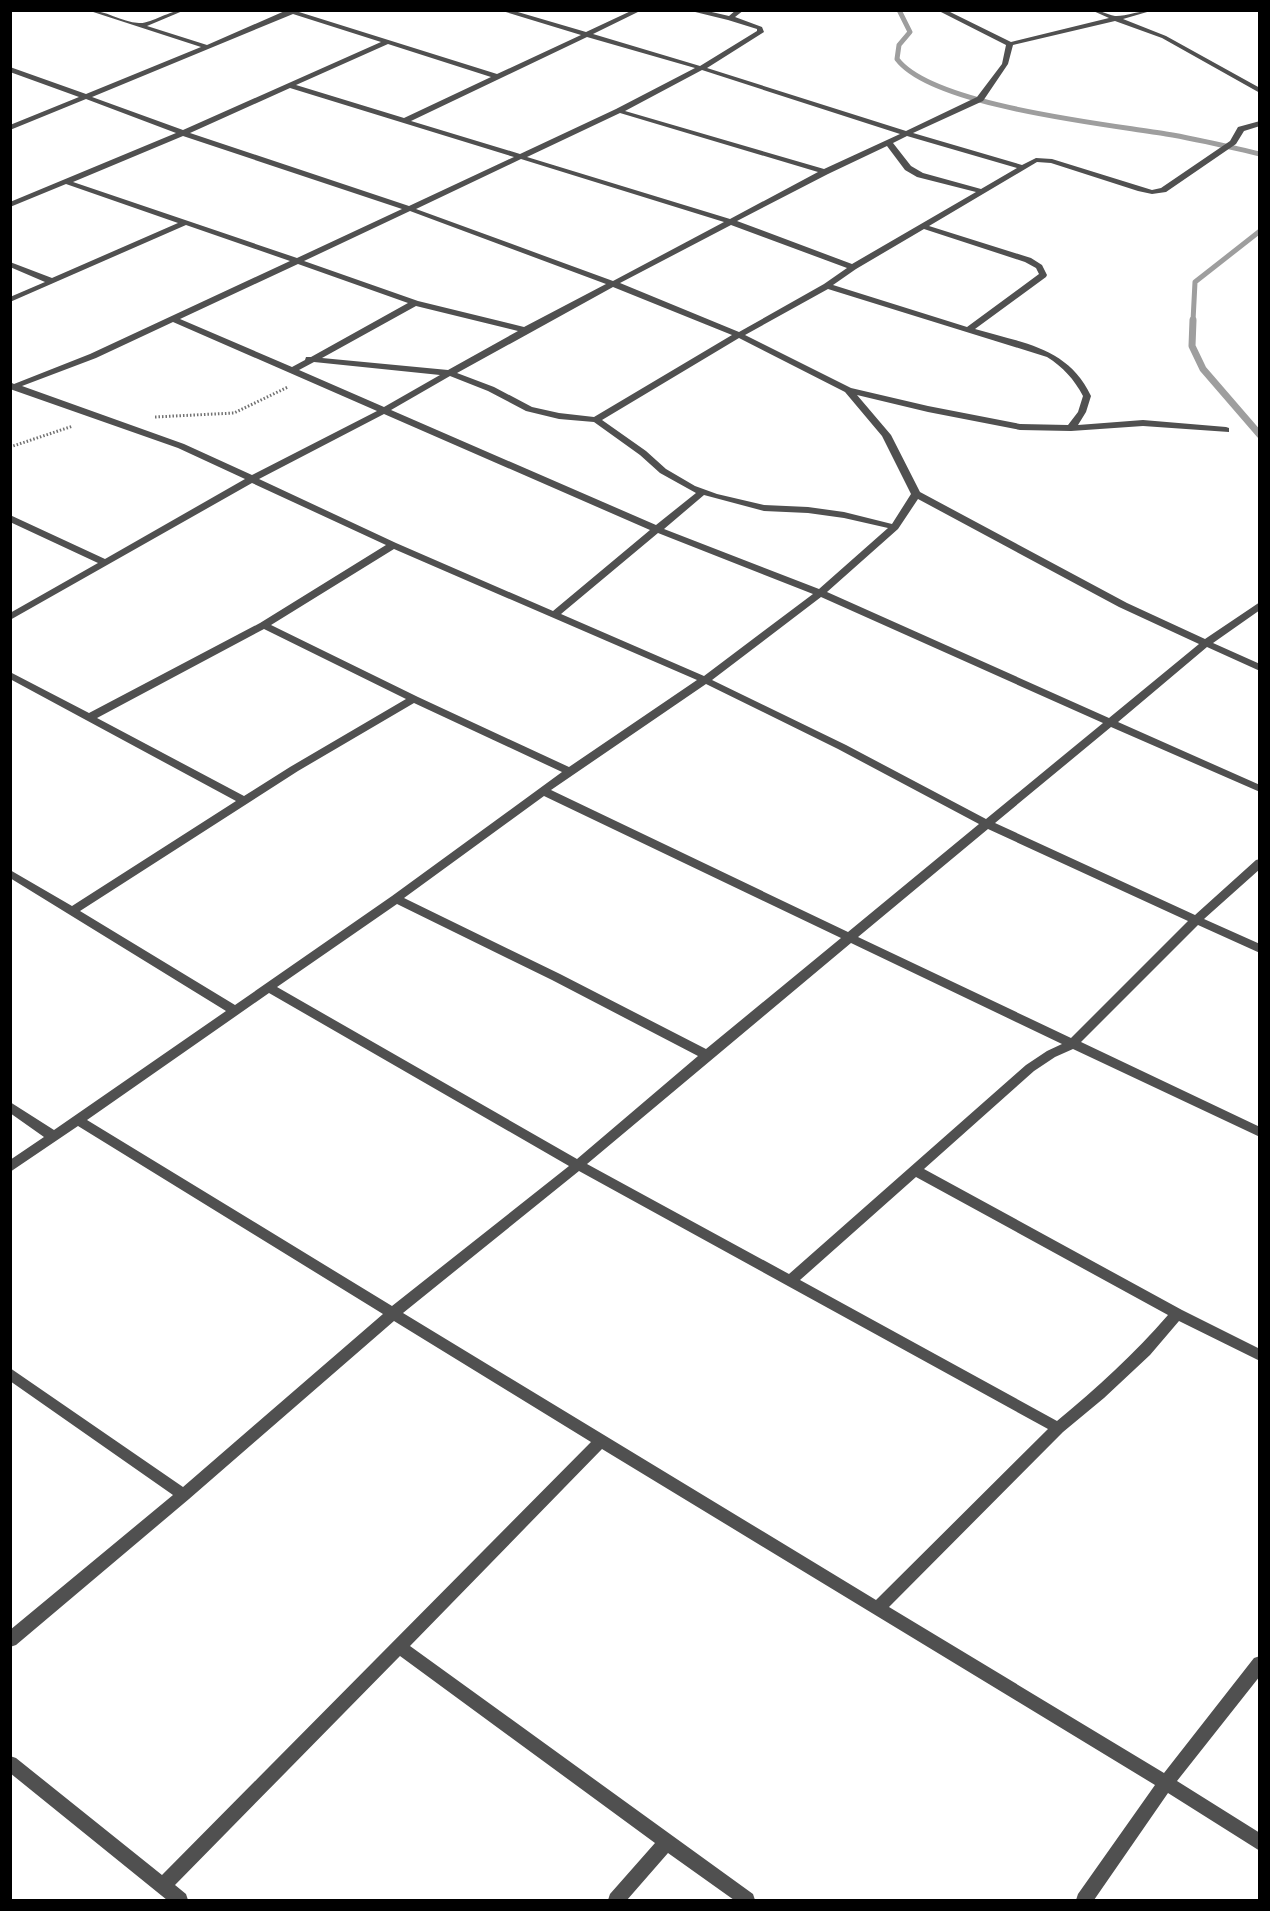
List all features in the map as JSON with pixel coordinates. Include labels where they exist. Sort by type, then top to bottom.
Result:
[{"type":"street","points":[[90,10],[207,47]]},
{"type":"street","points":[[140,26],[182,10]]},
{"type":"street","points":[[502,10],[701,68],[1025,168]]},
{"type":"street","points":[[404,121],[639,10]]},
{"type":"street","points":[[12,386],[93,357],[523,157],[701,68],[761,32],[760,28],[753,25],[690,10]]},
{"type":"street","points":[[730,18],[741,10]]},
{"type":"street","points":[[940,10],[1010,44],[1151,10]]},
{"type":"street","points":[[1094,10],[1111,19],[1164,37],[1260,91]]},
{"type":"street","points":[[10,128],[85,95],[294,11],[498,77]]},
{"type":"street","points":[[10,205],[183,133],[387,42]]},
{"type":"street","points":[[10,617],[252,479],[382,411],[525,330],[825,172],[980,99],[1005,64],[1010,44]]},
{"type":"street","points":[[10,69],[183,133],[410,209],[614,284],[739,335],[848,390],[1020,427],[1071,428],[1143,423],[1226,430]]},
{"type":"street","points":[[288,85],[731,222],[853,267]]},
{"type":"street","points":[[619,111],[825,172]]},
{"type":"street","points":[[596,420],[827,286],[853,267],[1036,160],[1052,160],[1152,192],[1163,190],[1233,142],[1241,129],[1260,123]]},
{"type":"street","points":[[889,143],[908,168],[920,175],[984,192]]},
{"type":"street","points":[[66,182],[187,222],[415,303],[525,330]]},
{"type":"street","points":[[10,300],[187,222]]},
{"type":"street","points":[[922,226],[1028,260],[1038,267],[1043,275],[968,330]]},
{"type":"street","points":[[10,264],[51,281]]},
{"type":"street","points":[[827,286],[1050,355],[1066,365],[1082,385],[1087,396],[1082,412],[1071,428]]},
{"type":"street","points":[[291,371],[309,359],[415,303]]},
{"type":"street","points":[[174,319],[656,529],[820,593],[1260,789]]},
{"type":"street","points":[[309,359],[450,373],[492,389],[529,409],[559,416],[596,420],[643,453],[663,471],[702,492],[764,508],[822,512],[895,527]]},
{"type":"street","points":[[12,386],[181,446],[393,545],[705,680],[842,747],[987,824],[1260,949]]},
{"type":"street","points":[[848,390],[886,435],[916,494],[1065,575],[1205,644],[1260,668]]},
{"type":"street","points":[[555,615],[702,492]]},
{"type":"street","points":[[10,1167],[396,899],[570,771],[705,680],[820,593],[895,527],[916,494]]},
{"type":"street","points":[[10,518],[105,562]]},
{"type":"street","points":[[89,718],[264,625],[393,545]]},
{"type":"street","points":[[10,1640],[184,1495],[392,1314],[578,1165],[707,1054],[1205,644],[1260,606]]},
{"type":"street","points":[[264,625],[414,699],[570,771]]},
{"type":"street","points":[[10,675],[244,801]]},
{"type":"street","points":[[73,910],[340,740],[414,699]]},
{"type":"street","points":[[543,791],[1071,1045],[1260,1133]]},
{"type":"street","points":[[791,1280],[1030,1068],[1051,1053],[1071,1045],[1195,921],[1260,862]]},
{"type":"street","points":[[10,873],[234,1010]]},
{"type":"street","points":[[396,899],[707,1054]]},
{"type":"street","points":[[269,988],[578,1165],[1058,1428]]},
{"type":"street","points":[[10,1106],[54,1137]]},
{"type":"street","points":[[78,1120],[392,1314],[1166,1783],[1260,1843]]},
{"type":"street","points":[[916,1171],[1177,1314],[1260,1356]]},
{"type":"street","points":[[878,1608],[1058,1428],[1145,1351],[1177,1314]]},
{"type":"street","points":[[10,1373],[184,1495]]},
{"type":"street","points":[[163,1886],[601,1441]]},
{"type":"street","points":[[399,1647],[747,1900]]},
{"type":"street","points":[[1084,1900],[1166,1783],[1260,1663]]},
{"type":"street","points":[[10,1763],[180,1900]]},
{"type":"street","points":[[616,1900],[667,1842]]},
{"type":"path","points":[[155,417],[234,413],[308,377]]},
{"type":"path","points":[[10,447],[68,428],[109,419]]},
{"type":"waterway","points":[[899,10],[910,32],[899,45],[897,59],[916,75],[946,89],[982,101],[1022,110],[1178,136],[1260,154]]},
{"type":"waterway","points":[[1193,321],[1195,282],[1260,231]]},
{"type":"waterway","points":[[1193,320],[1192,346],[1203,369],[1260,435]]}]
